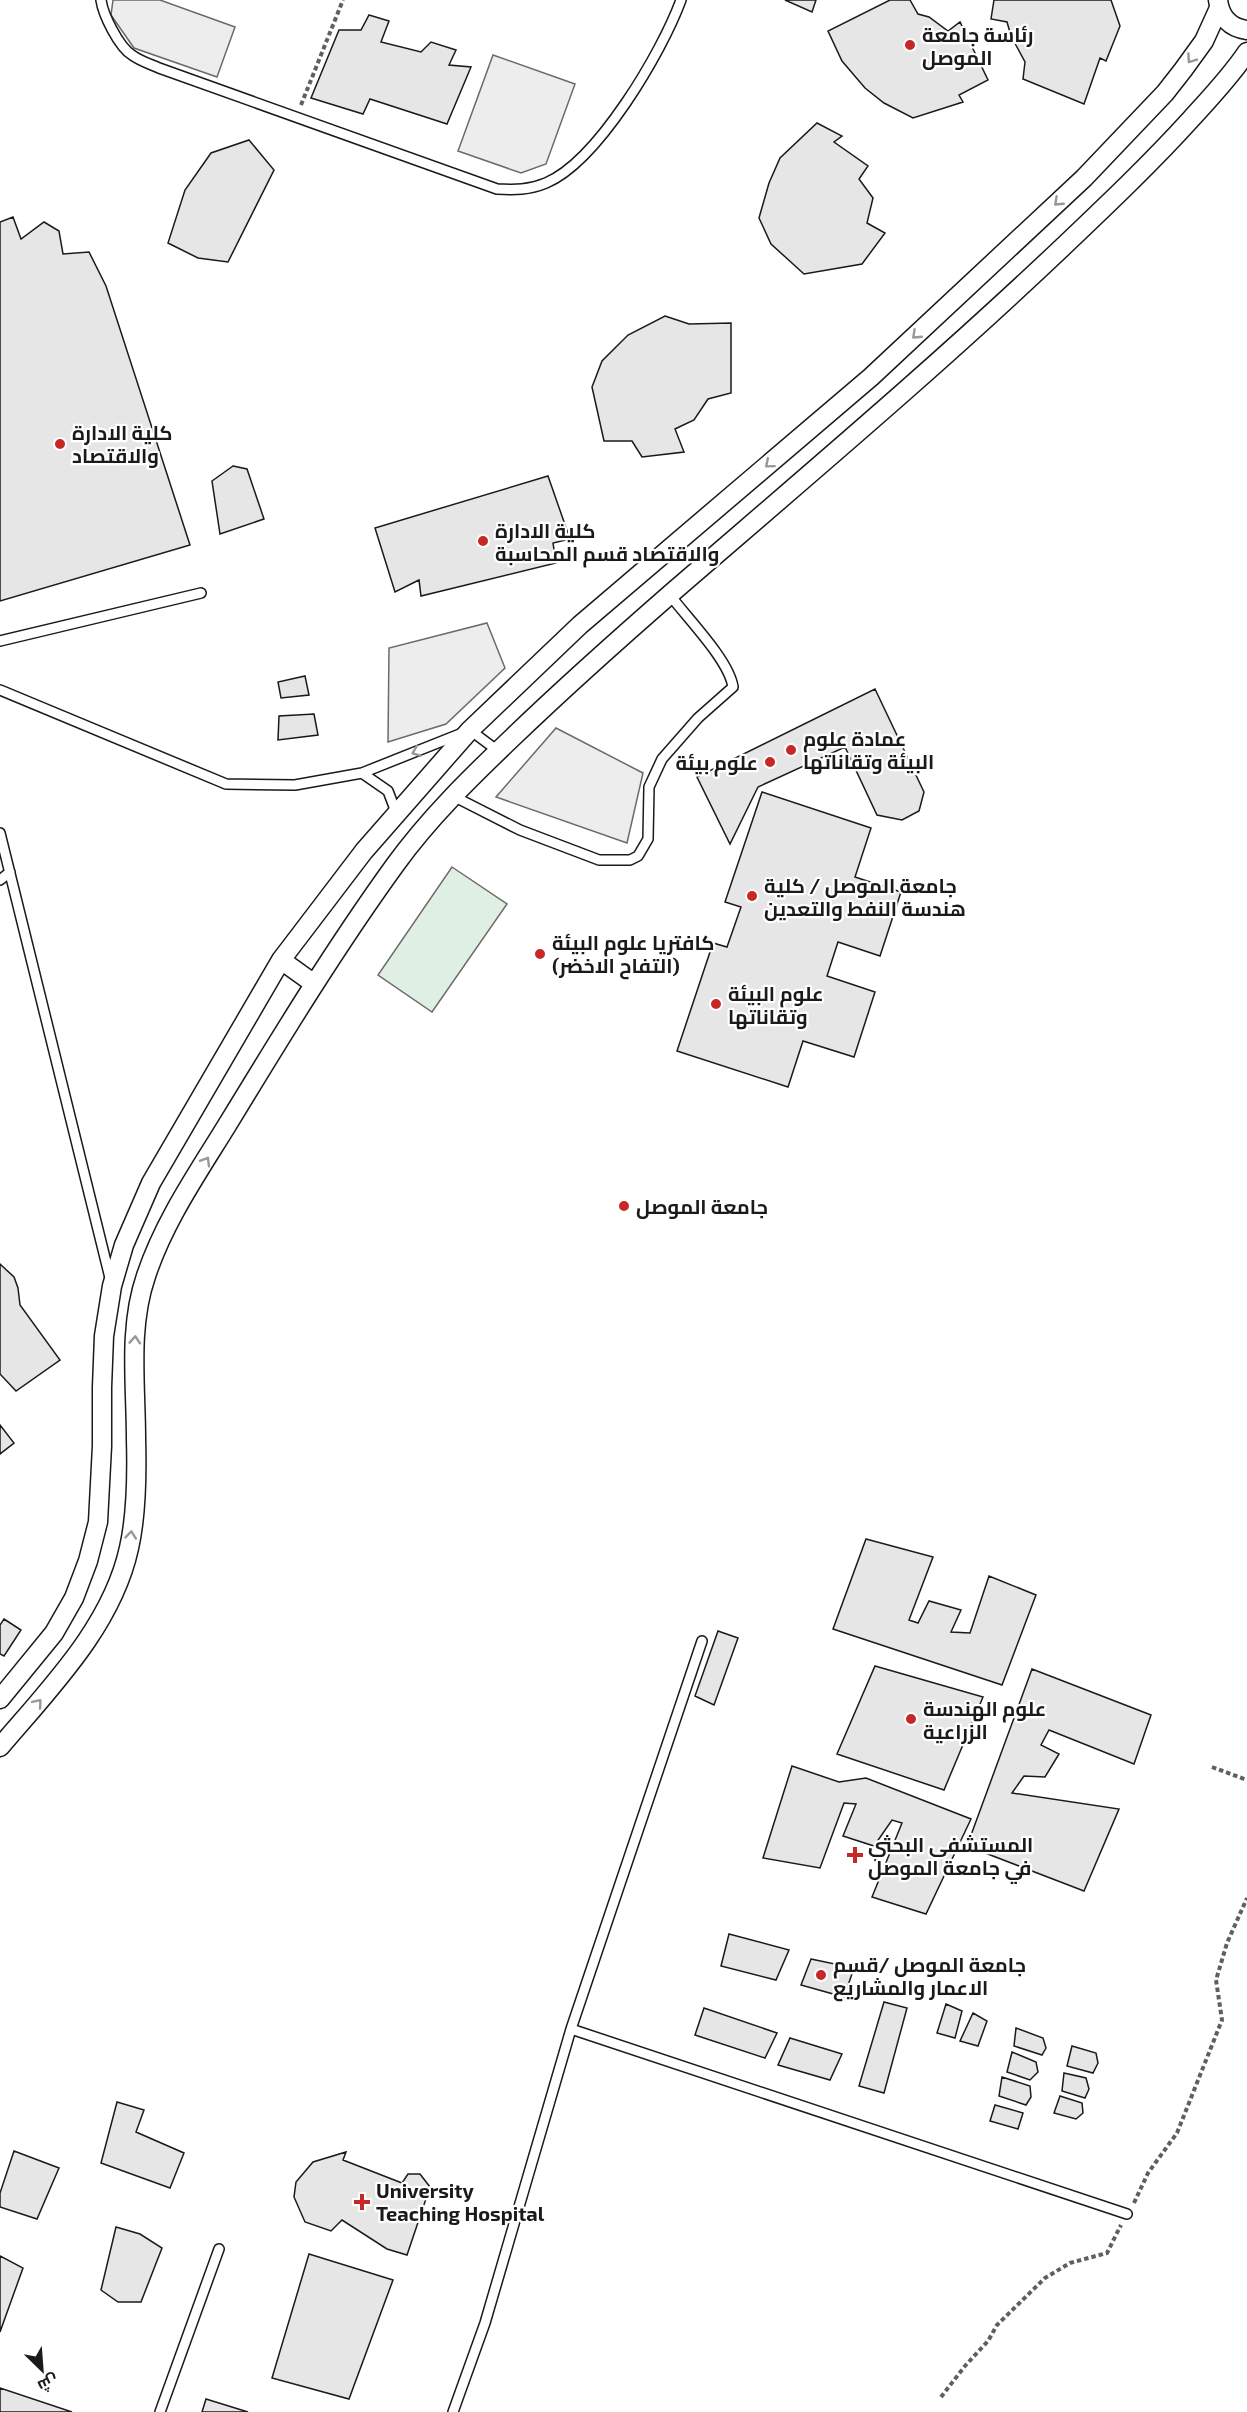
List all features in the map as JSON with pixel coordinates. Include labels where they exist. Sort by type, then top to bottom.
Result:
[{"type":"street","points":[[1218,4],[1223,18],[1231,25],[1247,30]]},
{"type":"street","points":[[0,1699],[54,1633],[74,1598],[88,1561],[98,1522],[104,1336],[112,1286],[124,1245],[151,1183],[281,960],[396,812],[470,730],[580,626],[871,377],[1084,178],[1184,70],[1204,41],[1218,4]]},
{"type":"street","points":[[0,1747],[62,1674],[110,1603],[122,1574],[131,1543],[135,1493],[134,1346],[138,1309],[145,1278],[177,1210],[314,983],[396,864],[424,827],[453,796],[588,666],[995,311],[1145,169],[1211,98],[1247,52]]},
{"type":"street","points":[[281,960],[314,983]]},
{"type":"lane","points":[[101,0],[102,8],[113,30],[130,54],[159,68],[497,189],[523,191],[548,183],[575,165],[606,128],[647,73],[681,0]]},
{"type":"lane","points":[[0,641],[201,593]]},
{"type":"lane","points":[[453,796],[520,830],[599,860],[630,860],[638,855],[648,839],[649,787],[662,759],[698,718],[733,687],[731,676],[720,659],[670,595]]},
{"type":"lane","points":[[0,690],[226,784],[295,785],[362,773],[470,730],[498,751]]},
{"type":"lane","points":[[362,773],[388,791],[396,812]]},
{"type":"lane","points":[[0,833],[112,1286]]},
{"type":"lane","points":[[0,880],[10,872]]},
{"type":"lane","points":[[453,2412],[484,2323],[571,2029],[702,1641]]},
{"type":"lane","points":[[571,2029],[1126,2214]]},
{"type":"lane","points":[[160,2412],[219,2249]]},
{"type":"path","points":[[296,118],[343,0]]},
{"type":"path","points":[[1212,1767],[1247,1780]]},
{"type":"path","points":[[941,2397],[988,2341],[997,2325],[1045,2278],[1070,2263],[1107,2253],[1148,2173],[1177,2133],[1197,2084],[1222,2020],[1216,1980],[1227,1943],[1247,1898]]},
{"type":"green space","points":[[452,867],[507,904],[432,1012],[378,975]]},
{"type":"shaded area","points":[[113,0],[160,0],[235,27],[217,77],[134,48],[111,15]]},
{"type":"shaded area","points":[[493,55],[575,84],[546,164],[521,173],[458,151]]},
{"type":"shaded area","points":[[487,623],[505,668],[446,724],[388,742],[389,648]]},
{"type":"shaded area","points":[[556,728],[643,773],[627,843],[496,797]]},
{"type":"building","points":[[785,0],[816,0],[812,12]]},
{"type":"building","points":[[890,0],[910,0],[918,14],[929,17],[948,31],[960,22],[988,80],[959,95],[963,102],[913,118],[884,103],[865,88],[842,61],[828,31]]},
{"type":"building","points":[[994,0],[1111,0],[1120,26],[1106,61],[1100,58],[1084,104],[1023,79],[1025,62],[1011,36],[1007,22],[991,19]]},
{"type":"building","points":[[369,15],[389,21],[381,42],[421,52],[431,42],[456,50],[449,65],[471,67],[447,124],[370,99],[363,114],[311,98],[339,30],[361,30]]},
{"type":"building","points":[[817,123],[842,136],[834,142],[868,166],[859,179],[873,198],[867,223],[885,233],[862,264],[804,274],[771,244],[759,218],[769,183],[780,158]]},
{"type":"building","points":[[249,140],[274,170],[228,262],[198,258],[168,243],[185,190],[211,153]]},
{"type":"building","points":[[13,217],[21,239],[44,222],[59,231],[63,254],[89,252],[106,286],[190,545],[0,601],[0,222]]},
{"type":"building","points":[[665,316],[689,324],[731,323],[731,393],[708,399],[694,420],[675,429],[684,452],[642,457],[632,441],[604,441],[592,387],[602,361],[628,335]]},
{"type":"building","points":[[233,466],[247,469],[264,519],[220,534],[212,481]]},
{"type":"building","points":[[548,476],[570,539],[553,543],[556,563],[421,596],[419,580],[395,592],[375,528]]},
{"type":"building","points":[[305,676],[309,695],[281,698],[278,682]]},
{"type":"building","name":"علوم بيئة","points":[[875,689],[924,792],[919,811],[902,820],[877,815],[845,747],[758,787],[730,844],[697,777]]},
{"type":"building","points":[[314,714],[318,735],[278,740],[279,716]]},
{"type":"building","points":[[762,792],[871,828],[855,877],[901,892],[880,956],[838,942],[827,976],[875,992],[854,1057],[803,1041],[788,1087],[677,1051],[713,943],[727,947],[741,907],[725,902]]},
{"type":"building","points":[[0,1264],[14,1277],[20,1305],[60,1360],[16,1391],[0,1374]]},
{"type":"building","points":[[0,1425],[14,1443],[0,1454]]},
{"type":"building","points":[[866,1539],[933,1557],[909,1620],[918,1623],[929,1601],[961,1610],[951,1632],[970,1633],[989,1576],[1036,1595],[1002,1685],[833,1629]]},
{"type":"building","points":[[4,1619],[21,1630],[4,1656],[0,1654],[0,1625]]},
{"type":"building","points":[[718,1631],[738,1638],[714,1705],[695,1696]]},
{"type":"building","points":[[875,1666],[983,1697],[944,1790],[837,1754]]},
{"type":"building","points":[[1032,1669],[1151,1715],[1134,1764],[1049,1730],[1041,1745],[1059,1754],[1045,1777],[1024,1776],[1012,1793],[1119,1809],[1084,1891],[967,1846]]},
{"type":"building","points":[[792,1766],[839,1782],[866,1778],[971,1819],[926,1914],[872,1897],[902,1823],[892,1820],[874,1846],[843,1836],[856,1804],[844,1803],[820,1868],[763,1858]]},
{"type":"building","points":[[729,1934],[789,1950],[776,1980],[721,1966]]},
{"type":"building","points":[[811,1959],[854,1968],[844,1997],[801,1985]]},
{"type":"building","points":[[884,2002],[907,2008],[884,2093],[859,2086]]},
{"type":"building","points":[[946,2004],[962,2011],[955,2038],[937,2033]]},
{"type":"building","points":[[704,2008],[777,2033],[765,2058],[695,2035]]},
{"type":"building","points":[[973,2013],[987,2021],[978,2046],[960,2041]]},
{"type":"building","points":[[1016,2028],[1043,2038],[1046,2048],[1042,2055],[1014,2046]]},
{"type":"building","points":[[790,2038],[842,2054],[830,2080],[778,2065]]},
{"type":"building","points":[[1072,2046],[1096,2053],[1098,2063],[1093,2073],[1067,2066]]},
{"type":"building","points":[[1012,2052],[1036,2062],[1038,2072],[1030,2080],[1007,2072]]},
{"type":"building","points":[[1064,2073],[1086,2078],[1089,2089],[1085,2098],[1062,2091]]},
{"type":"building","points":[[1002,2077],[1030,2086],[1031,2097],[1026,2105],[999,2096]]},
{"type":"building","points":[[1060,2096],[1082,2103],[1083,2113],[1076,2119],[1054,2113]]},
{"type":"building","points":[[117,2102],[144,2110],[136,2132],[184,2153],[170,2188],[101,2163]]},
{"type":"building","points":[[995,2105],[1023,2113],[1018,2129],[990,2121]]},
{"type":"building","points":[[14,2151],[59,2168],[37,2219],[0,2207],[0,2193]]},
{"type":"building","points":[[346,2152],[343,2160],[402,2183],[408,2174],[420,2174],[430,2187],[407,2255],[387,2249],[342,2220],[331,2231],[305,2222],[294,2197],[296,2182],[313,2162]]},
{"type":"building","points":[[116,2227],[140,2234],[162,2248],[141,2302],[118,2302],[101,2290]]},
{"type":"building","points":[[309,2254],[393,2280],[349,2399],[272,2378]]},
{"type":"building","points":[[0,2256],[23,2268],[0,2332]]},
{"type":"building","points":[[0,2388],[72,2412],[0,2412]]},
{"type":"building","points":[[206,2399],[248,2412],[202,2412]]},
{"type":"place","name":"رئاسة جامعة الموصل","points":[[910,45]]},
{"type":"place","name":"كلية الادارة والاقتصاد","points":[[60,444]]},
{"type":"place","name":"كلية الادارة والاقتصاد قسم المحاسبة","points":[[483,541]]},
{"type":"place","name":"عمادة علوم البيئة وتقاناتها","points":[[791,750]]},
{"type":"place","name":"علوم بيئة","points":[[770,762]]},
{"type":"place","name":"جامعة الموصل / كلية هندسة النفط والتعدين","points":[[752,896]]},
{"type":"place","name":"كافتريا علوم البيئة (التفاح الاخضر)","points":[[540,954]]},
{"type":"place","name":"علوم البيئة وتقاناتها","points":[[716,1004]]},
{"type":"place","name":"جامعة الموصل","points":[[624,1206]]},
{"type":"place","name":"علوم الهندسة الزراعية","points":[[911,1719]]},
{"type":"place","name":"المستشفى البحثي في جامعة الموصل","points":[[855,1855]]},
{"type":"place","name":"جامعة الموصل /قسم الاعمار والمشاريع","points":[[821,1975]]},
{"type":"place","name":"University Teaching Hospital","points":[[362,2202]]}]
